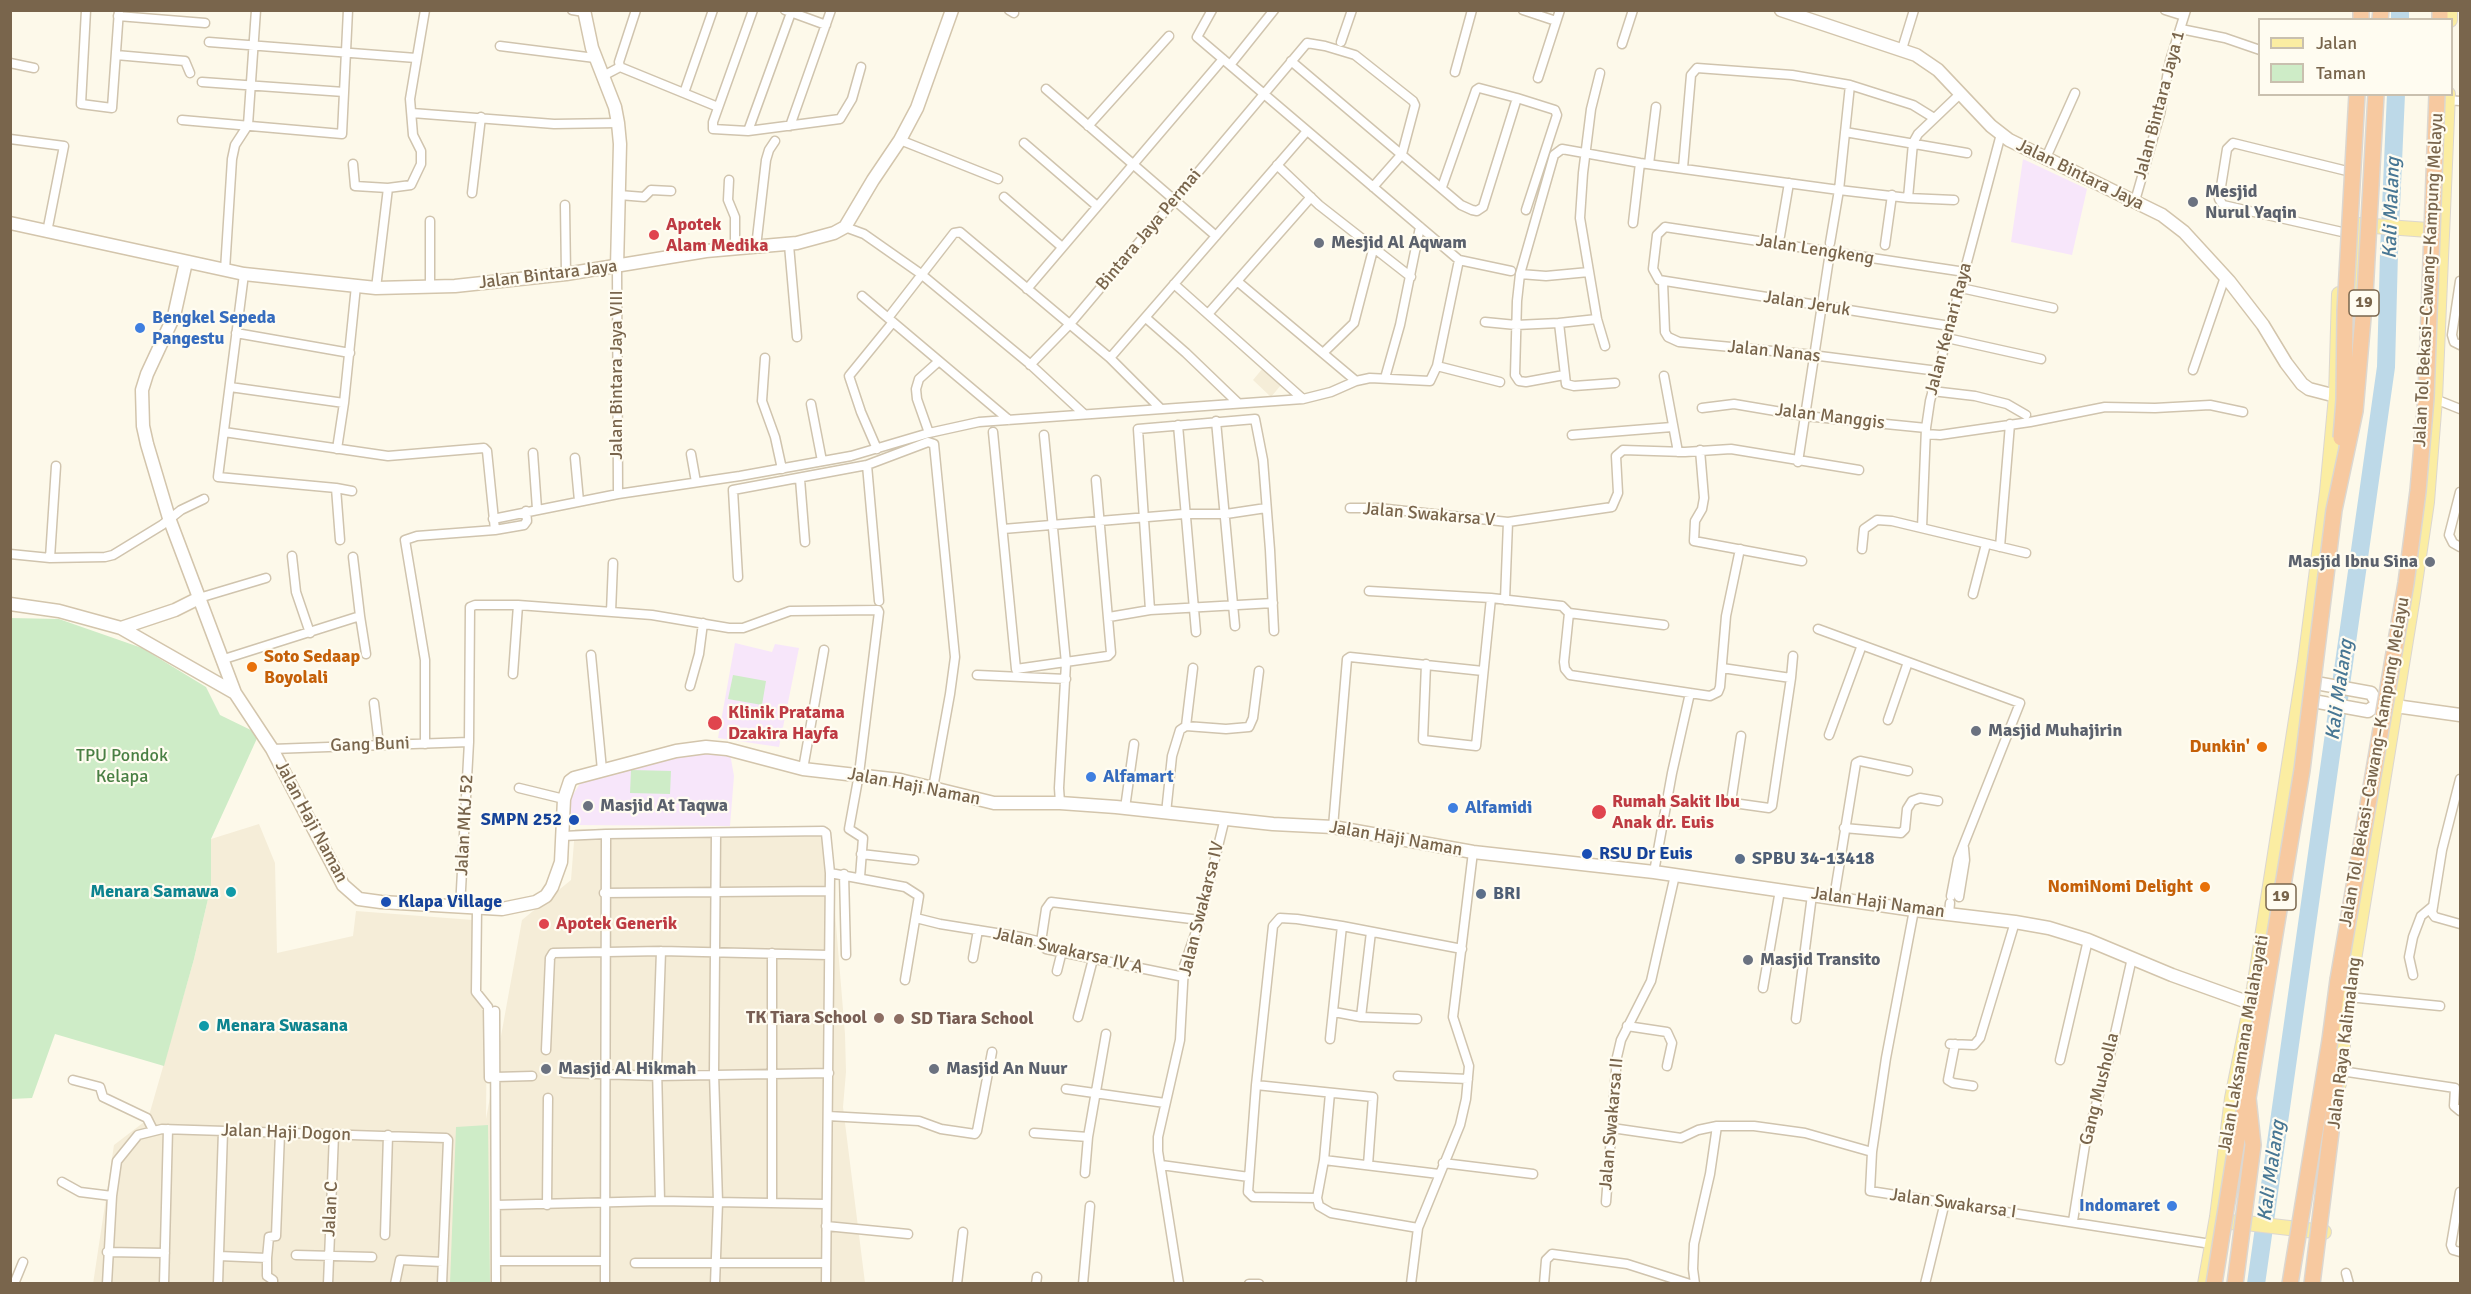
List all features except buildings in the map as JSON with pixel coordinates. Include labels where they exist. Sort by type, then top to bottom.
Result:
[{"type":"highway","points":[[2334,510],[2344,400],[2345,311],[2356,96]]},
{"type":"highway","name":"19","points":[[2235,1284],[2253,1145],[2248,1098],[2302,770],[2334,510],[2355,411],[2365,294],[2376,96]]},
{"type":"highway","name":"Jalan Tol Bekasi–Cawang–Kampung Melayu","points":[[2290,1284],[2346,930],[2402,605],[2418,491],[2448,97]]},
{"type":"highway","points":[[2314,1284],[2334,1108],[2335,1078],[2330,1040]]},
{"type":"highway","points":[[2214,1284],[2237,1140],[2248,1098]]},
{"type":"main road","points":[[2299,698],[2327,492],[2336,396],[2337,327],[2350,96]]},
{"type":"main road","name":"Jalan Raya Kalimalang","points":[[2314,1284],[2324,1232],[2348,997],[2394,706],[2414,597],[2427,502],[2435,399],[2448,97]]},
{"type":"main road","points":[[2343,228],[2366,225],[2442,231]]},
{"type":"main road","points":[[2336,396],[2345,381],[2366,225]]},
{"type":"main road","name":"Jalan Laksamana Malahayati","points":[[2205,1284],[2211,1244],[2220,1221],[2232,1098],[2250,1003],[2299,698]]},
{"type":"main road","points":[[2220,1221],[2324,1232]]},
{"type":"street","points":[[86,10],[81,104],[112,108],[118,13],[205,22]]},
{"type":"street","points":[[225,270],[232,159],[235,145],[248,125],[256,10]]},
{"type":"street","points":[[182,120],[342,134],[348,10]]},
{"type":"street","points":[[353,164],[356,186],[388,188],[411,185],[421,164],[421,151],[413,135],[410,99],[425,10]]},
{"type":"street","points":[[620,67],[619,62],[636,10]]},
{"type":"street","points":[[684,93],[713,10]]},
{"type":"street","points":[[753,10],[712,129],[748,131],[840,119],[852,99],[861,67]]},
{"type":"street","points":[[790,126],[831,10]]},
{"type":"street","points":[[952,10],[917,108],[900,140],[845,227],[864,234],[921,274],[1030,365],[1084,414]]},
{"type":"street","points":[[1212,10],[1197,37],[1459,260],[1511,271]]},
{"type":"street","points":[[1230,65],[1274,10]]},
{"type":"street","points":[[1341,42],[1352,10]]},
{"type":"street","points":[[1455,72],[1472,10]]},
{"type":"street","points":[[1523,10],[1556,21]]},
{"type":"street","points":[[1538,78],[1560,10]]},
{"type":"street","points":[[1622,44],[1634,10]]},
{"type":"street","points":[[1902,49],[1914,10]]},
{"type":"street","points":[[2165,10],[2185,13]]},
{"type":"street","name":"Jalan Bintara Jaya VIII","points":[[581,11],[595,58],[615,107],[618,123],[618,494]]},
{"type":"street","points":[[748,131],[790,11],[826,25]]},
{"type":"street","name":"Jalan Bintara Jaya","points":[[1789,12],[1902,49],[1927,62],[2001,134],[2019,147],[2162,215],[2184,232],[2225,277],[2263,325],[2302,384],[2309,389],[2336,396]]},
{"type":"street","name":"Jalan Bintara Jaya 1","points":[[2134,201],[2160,114],[2170,61],[2185,13]]},
{"type":"street","points":[[2181,29],[2225,38],[2258,50]]},
{"type":"street","points":[[1088,126],[1169,36]]},
{"type":"street","points":[[209,42],[416,58]]},
{"type":"street","name":"Bintara Jaya Permai","points":[[1030,365],[1070,324],[1307,43],[1355,55],[1413,101],[1415,105],[1413,117],[1402,154]]},
{"type":"street","points":[[500,46],[595,58]]},
{"type":"street","points":[[116,55],[184,61],[188,63],[190,73]]},
{"type":"street","points":[[1027,289],[1223,59]]},
{"type":"street","points":[[1291,60],[1461,205],[1477,211],[1483,207],[1517,98]]},
{"type":"street","points":[[10,63],[34,68]]},
{"type":"street","points":[[603,76],[620,67]]},
{"type":"street","points":[[620,67],[718,107]]},
{"type":"street","points":[[1683,168],[1691,75],[1697,68],[1792,75],[1850,85],[1913,105],[1934,118]]},
{"type":"street","points":[[1600,73],[1592,109],[1580,197],[1580,218],[1597,319],[1605,346]]},
{"type":"street","points":[[202,82],[344,92]]},
{"type":"street","points":[[1798,462],[1839,190],[1850,85]]},
{"type":"street","points":[[1442,187],[1476,90],[1479,88],[1517,98],[1555,110],[1557,115],[1526,210]]},
{"type":"street","points":[[1046,89],[1216,236]]},
{"type":"street","points":[[1908,198],[1913,143],[1918,134],[1961,93]]},
{"type":"street","points":[[2045,160],[2075,93]]},
{"type":"street","points":[[1632,223],[1656,107]]},
{"type":"street","points":[[412,112],[554,124],[618,123]]},
{"type":"street","points":[[472,193],[481,117]]},
{"type":"street","points":[[1110,358],[1307,131]]},
{"type":"street","points":[[1845,132],[1967,153]]},
{"type":"street","name":"Jalan Kenari Raya","points":[[1922,528],[1926,431],[1932,391],[1961,288],[1989,171],[2001,134]]},
{"type":"street","points":[[10,139],[64,146],[47,232]]},
{"type":"street","points":[[900,140],[998,179]]},
{"type":"street","points":[[756,247],[766,160],[775,141]]},
{"type":"street","points":[[1024,143],[1097,206]]},
{"type":"street","points":[[2343,228],[2223,205],[2219,199],[2227,148],[2233,143],[2347,171]]},
{"type":"street","points":[[1564,375],[1519,381],[1515,375],[1514,364],[1520,274],[1554,154],[1562,149],[1645,164],[1839,190],[1908,198],[1954,200]]},
{"type":"street","points":[[1372,187],[1402,154]]},
{"type":"street","points":[[1277,165],[1311,197],[1411,277]]},
{"type":"street","points":[[729,180],[728,200],[735,218],[735,248]]},
{"type":"street","points":[[1780,236],[1789,183]]},
{"type":"street","points":[[376,288],[388,188]]},
{"type":"street","points":[[619,195],[644,197],[651,190],[671,191]]},
{"type":"street","points":[[1885,245],[1892,195]]},
{"type":"street","points":[[1004,197],[1062,247]]},
{"type":"street","points":[[1208,314],[1311,197]]},
{"type":"street","points":[[565,205],[566,274]]},
{"type":"street","points":[[430,221],[430,288]]},
{"type":"street","name":"Jalan Bintara Jaya","points":[[10,223],[244,274],[376,288],[430,288],[566,274],[677,255],[789,244],[826,236],[845,227]]},
{"type":"street","points":[[1385,378],[1411,277],[1420,227]]},
{"type":"street","name":"Jalan Lengkeng","points":[[1665,227],[1830,248],[1965,272]]},
{"type":"street","name":"Jalan Nanas","points":[[1665,227],[1657,235],[1653,269],[1656,279],[1663,282],[1665,332],[1672,340],[1938,371]]},
{"type":"street","points":[[877,449],[849,376],[891,320],[921,274],[954,233],[960,232],[1110,358],[1161,409]]},
{"type":"street","points":[[789,244],[797,337]]},
{"type":"street","points":[[1323,353],[1354,323],[1374,246]]},
{"type":"street","points":[[493,519],[618,494],[851,456],[930,433],[979,422],[1303,399],[1331,392],[1356,381],[1385,378],[1430,381],[1437,366],[1459,260]]},
{"type":"street","name":"Jalan Haji Naman","points":[[186,262],[174,316],[147,374],[142,399],[143,426],[147,444],[169,518],[235,693],[272,748],[343,885],[359,899],[477,909],[514,908],[536,902],[546,896],[559,869],[564,799],[567,785],[574,778],[684,748],[706,747],[803,769],[900,780],[994,803],[1060,803],[1273,824],[1334,827],[1473,852],[1654,872],[1914,910],[1954,904],[2088,940],[2250,1003]]},
{"type":"street","points":[[1520,274],[1546,276],[1589,272]]},
{"type":"street","points":[[244,274],[218,477],[352,491]]},
{"type":"street","points":[[2193,370],[2225,277]]},
{"type":"street","points":[[1237,281],[1356,381]]},
{"type":"street","points":[[2460,281],[2452,334],[2454,342],[2460,345]]},
{"type":"street","name":"Jalan Jeruk","points":[[1663,282],[1950,326]]},
{"type":"street","points":[[1174,284],[1303,399]]},
{"type":"street","points":[[337,449],[345,403],[356,286]]},
{"type":"street","points":[[1961,288],[2053,308]]},
{"type":"street","points":[[862,296],[1009,420]]},
{"type":"street","points":[[1146,318],[1238,403]]},
{"type":"street","points":[[1485,322],[1516,325],[1597,319]]},
{"type":"street","points":[[1559,323],[1564,375],[1568,386],[1615,383]]},
{"type":"street","points":[[236,333],[350,354]]},
{"type":"street","points":[[1947,338],[2041,358]]},
{"type":"street","points":[[765,358],[762,401],[775,437],[782,469]]},
{"type":"street","points":[[930,433],[915,389],[919,379],[939,361]]},
{"type":"street","points":[[1437,366],[1500,382]]},
{"type":"street","points":[[1664,376],[1678,452],[1731,449],[1798,462],[1859,470]]},
{"type":"street","points":[[230,387],[345,403]]},
{"type":"street","points":[[1932,391],[1975,396],[2007,404],[2026,415]]},
{"type":"street","points":[[2435,399],[2460,409]]},
{"type":"street","points":[[811,404],[822,460]]},
{"type":"street","name":"Jalan Manggis","points":[[1702,408],[1734,404],[1805,416],[1926,431],[1940,435],[2104,407],[2210,405],[2243,412]]},
{"type":"street","points":[[1150,610],[1137,430],[1140,427],[1256,420],[1266,508],[1274,631]]},
{"type":"street","points":[[1216,421],[1235,626]]},
{"type":"street","points":[[2000,547],[2010,424]]},
{"type":"street","points":[[1178,426],[1196,632]]},
{"type":"street","points":[[1572,435],[1672,427]]},
{"type":"street","points":[[224,432],[374,455],[403,456],[484,448],[487,451],[495,530]]},
{"type":"street","points":[[993,432],[1015,667],[1018,669],[1110,655],[1096,480]]},
{"type":"street","points":[[1044,435],[1066,679],[1060,803]]},
{"type":"street","points":[[738,577],[733,490],[867,465],[927,442],[934,444],[955,657],[933,788]]},
{"type":"street","points":[[1700,450],[1704,498],[1702,509],[1695,521],[1692,539],[1705,544],[1802,561]]},
{"type":"street","name":"Jalan Swakarsa V","points":[[1350,508],[1377,508],[1508,522],[1612,507],[1618,493],[1615,460],[1619,452],[1678,452]]},
{"type":"street","points":[[533,453],[537,509]]},
{"type":"street","points":[[691,454],[696,483]]},
{"type":"street","points":[[575,458],[579,501]]},
{"type":"street","points":[[867,465],[879,601]]},
{"type":"street","points":[[50,558],[56,466]]},
{"type":"street","points":[[800,478],[805,542]]},
{"type":"street","points":[[336,488],[340,540]]},
{"type":"street","points":[[2460,492],[2450,529],[2450,540],[2460,547]]},
{"type":"street","points":[[10,554],[50,558],[113,555],[181,510],[204,499]]},
{"type":"street","points":[[1003,529],[1184,514],[1226,514],[1266,508]]},
{"type":"street","points":[[425,744],[425,666],[405,540],[417,536],[495,530],[524,525],[527,521],[526,511]]},
{"type":"street","points":[[1862,549],[1864,529],[1877,520],[1892,521],[2026,553]]},
{"type":"street","points":[[1505,600],[1508,522]]},
{"type":"street","points":[[1973,594],[1986,544]]},
{"type":"street","points":[[1569,613],[1564,662],[1565,669],[1570,675],[1714,696],[1720,687],[1726,616],[1740,549]]},
{"type":"street","points":[[292,556],[296,592],[310,633]]},
{"type":"street","points":[[353,557],[366,654]]},
{"type":"street","points":[[611,612],[613,563]]},
{"type":"street","points":[[122,628],[175,610],[199,598],[266,578]]},
{"type":"street","points":[[1369,591],[1491,598],[1562,606],[1569,613],[1664,625]]},
{"type":"street","points":[[1426,664],[1422,737],[1425,742],[1476,746],[1491,598]]},
{"type":"street","points":[[1108,617],[1150,610],[1273,603]]},
{"type":"street","points":[[10,604],[59,611],[122,628],[235,693]]},
{"type":"street","points":[[513,674],[518,605],[670,617],[729,628],[743,628],[789,611],[878,610],[859,774],[849,829],[863,838],[860,877]]},
{"type":"street","name":"Jalan MKJ 52","points":[[460,908],[469,742],[470,606],[518,605]]},
{"type":"street","points":[[221,660],[360,616]]},
{"type":"street","points":[[690,686],[699,654],[703,623]]},
{"type":"street","points":[[1818,629],[2020,703],[1965,847],[1965,860],[1954,904]]},
{"type":"street","points":[[1829,735],[1863,645]]},
{"type":"street","points":[[803,769],[824,650]]},
{"type":"street","points":[[591,656],[602,770]]},
{"type":"street","points":[[1719,801],[1769,808],[1772,806],[1793,656]]},
{"type":"street","points":[[1334,827],[1347,659],[1350,657],[1483,671]]},
{"type":"street","points":[[1888,720],[1908,662]]},
{"type":"street","points":[[1186,726],[1193,668]]},
{"type":"street","points":[[1722,668],[1791,678]]},
{"type":"street","points":[[1166,813],[1172,756],[1180,730],[1186,726],[1226,729],[1249,727],[1253,718],[1259,670]]},
{"type":"street","points":[[977,675],[1066,679]]},
{"type":"street","points":[[2302,680],[2371,693],[2378,704]]},
{"type":"street","points":[[1654,872],[1672,773],[1690,693]]},
{"type":"street","points":[[2299,698],[2368,711],[2378,704],[2460,715]]},
{"type":"street","points":[[374,703],[379,745]]},
{"type":"street","points":[[1731,802],[1741,736]]},
{"type":"street","name":"Gang Buni","points":[[272,748],[469,742]]},
{"type":"street","points":[[1125,808],[1134,744]]},
{"type":"street","points":[[1834,898],[1856,763],[1860,761],[1908,771]]},
{"type":"street","points":[[2460,779],[2442,850],[2432,914],[2435,917],[2460,924]]},
{"type":"street","points":[[519,788],[564,799]]},
{"type":"street","points":[[1844,828],[1901,833],[1905,829],[1907,809],[1912,801],[1920,798],[1938,801]]},
{"type":"street","name":"Jalan Swakarsa IV","points":[[1179,1284],[1158,1151],[1158,1137],[1180,1040],[1184,966],[1200,920],[1225,818]]},
{"type":"street","points":[[563,836],[823,831],[827,837],[830,873],[828,891],[829,1073],[826,1284]]},
{"type":"street","points":[[715,1284],[718,1202],[714,1073],[716,833]]},
{"type":"street","points":[[605,1284],[603,1203],[606,834]]},
{"type":"street","points":[[1411,1284],[1418,1228],[1464,1113],[1468,1079],[1466,1054],[1453,1017],[1473,852]]},
{"type":"street","points":[[861,854],[914,860]]},
{"type":"street","points":[[830,873],[905,887],[917,893],[921,899],[906,980]]},
{"type":"street","points":[[844,874],[846,955]]},
{"type":"street","name":"Jalan Swakarsa II","points":[[1606,1202],[1617,1057],[1627,1026],[1651,981],[1675,875]]},
{"type":"street","points":[[1762,988],[1780,890]]},
{"type":"street","points":[[604,893],[828,891]]},
{"type":"street","points":[[1796,1019],[1812,895]]},
{"type":"street","points":[[1041,942],[1046,909],[1051,902],[1200,920]]},
{"type":"street","points":[[2412,975],[2409,957],[2414,937],[2421,916],[2433,906]]},
{"type":"street","points":[[477,909],[477,994],[492,1009],[496,1284]]},
{"type":"street","name":"Jalan Swakarsa I","points":[[1914,910],[1888,1046],[1872,1152],[1870,1191],[2211,1244]]},
{"type":"street","name":"Jalan Swakarsa IV A","points":[[916,918],[1041,942],[1046,949],[1184,976]]},
{"type":"street","points":[[1317,1198],[1251,1197],[1248,1192],[1256,1085],[1273,926],[1280,918],[1342,926],[1462,950]]},
{"type":"street","points":[[1972,1086],[1948,1080],[1953,1044],[1974,1044],[1980,1038],[2015,921]]},
{"type":"street","points":[[1330,1039],[1342,926]]},
{"type":"street","points":[[973,958],[978,930]]},
{"type":"street","points":[[1361,1017],[1371,932]]},
{"type":"street","points":[[2060,1060],[2088,940]]},
{"type":"street","points":[[546,1050],[551,955],[554,953],[661,951],[828,955]]},
{"type":"street","points":[[660,1201],[658,1076],[661,951]]},
{"type":"street","points":[[1057,971],[1062,951]]},
{"type":"street","points":[[772,953],[772,1202]]},
{"type":"street","name":"Gang Musholla","points":[[2073,1221],[2085,1145],[2112,1047],[2132,958]]},
{"type":"street","points":[[1078,1017],[1093,959]]},
{"type":"street","points":[[2348,997],[2440,1006]]},
{"type":"street","points":[[1334,1011],[1361,1017],[1417,1018]]},
{"type":"street","points":[[1627,1026],[1668,1032],[1672,1043],[1667,1066]]},
{"type":"street","points":[[1085,1173],[1088,1137],[1106,1034]]},
{"type":"street","points":[[828,1116],[919,1121],[941,1129],[975,1134],[992,1052]]},
{"type":"street","points":[[2341,1071],[2455,1088],[2454,1106],[2460,1111]]},
{"type":"street","points":[[564,1073],[658,1076],[714,1073],[829,1073]]},
{"type":"street","points":[[492,1077],[531,1076]]},
{"type":"street","points":[[1398,1076],[1468,1079]]},
{"type":"street","points":[[73,1080],[100,1087],[103,1096],[147,1118],[153,1130]]},
{"type":"street","points":[[1256,1085],[1373,1097],[1368,1165]]},
{"type":"street","points":[[1066,1089],[1165,1103]]},
{"type":"street","points":[[1330,1093],[1324,1160],[1317,1198],[1322,1210],[1418,1228]]},
{"type":"street","points":[[547,1205],[548,1098]]},
{"type":"street","points":[[1612,1128],[1681,1138],[1698,1130],[1717,1126],[1754,1126],[1791,1130],[1872,1152]]},
{"type":"street","points":[[1695,1284],[1694,1244],[1710,1174],[1717,1126]]},
{"type":"street","points":[[164,1284],[168,1129]]},
{"type":"street","name":"Jalan Haji Dogon","points":[[105,1283],[117,1161],[138,1135],[153,1130],[168,1129],[446,1138],[448,1140],[442,1284]]},
{"type":"street","points":[[218,1284],[223,1131]]},
{"type":"street","points":[[273,1283],[273,1280],[267,1276],[267,1257],[269,1237],[276,1236],[280,1133]]},
{"type":"street","points":[[1034,1133],[1088,1137]]},
{"type":"street","name":"Jalan C","points":[[328,1284],[334,1134]]},
{"type":"street","points":[[385,1235],[388,1135]]},
{"type":"street","points":[[1324,1160],[1439,1174]]},
{"type":"street","points":[[1443,1163],[1533,1174]]},
{"type":"street","points":[[1161,1165],[1250,1177]]},
{"type":"street","points":[[62,1182],[80,1192],[112,1196]]},
{"type":"street","points":[[2460,1192],[2451,1245],[2453,1250],[2460,1252]]},
{"type":"street","points":[[496,1205],[660,1201],[826,1204]]},
{"type":"street","points":[[1925,1284],[1945,1202]]},
{"type":"street","points":[[1083,1284],[1090,1206]]},
{"type":"street","points":[[826,1226],[908,1234]]},
{"type":"street","points":[[957,1284],[963,1232]]},
{"type":"street","points":[[107,1252],[165,1253]]},
{"type":"street","points":[[1544,1284],[1546,1260],[1551,1254],[1627,1264],[1690,1284]]},
{"type":"street","points":[[296,1255],[372,1257]]},
{"type":"street","points":[[219,1256],[267,1257]]},
{"type":"street","points":[[395,1284],[400,1260],[442,1262]]},
{"type":"street","points":[[496,1261],[604,1260]]},
{"type":"street","points":[[14,1284],[23,1262]]},
{"type":"street","points":[[635,1263],[826,1263]]},
{"type":"street","points":[[2346,1273],[2349,1284]]},
{"type":"street","points":[[1249,1284],[1259,1284]]},
{"type":"shaded area","points":[[2023,159],[2087,189],[2072,255],[2011,242]]},
{"type":"shaded area","points":[[1263,368],[1281,385],[1271,397],[1253,380]]},
{"type":"shaded area","points":[[735,643],[772,652],[775,644],[799,648],[779,747],[718,738]]},
{"type":"shaded area","points":[[712,749],[727,749],[731,759],[734,776],[730,826],[569,825],[567,804],[583,779]]},
{"type":"shaded area","points":[[259,824],[275,863],[277,953],[353,936],[356,911],[473,920],[471,991],[487,1008],[486,1119],[522,920],[571,880],[575,829],[828,827],[845,1034],[846,1072],[843,1107],[865,1283],[93,1284],[114,1145],[148,1119],[194,959],[211,886],[211,839]]},
{"type":"green space","name":"TPU Pondok Kelapa","points":[[10,618],[59,619],[142,648],[206,687],[220,715],[259,734],[211,839],[211,886],[194,959],[164,1066],[55,1034],[32,1098],[11,1099]]},
{"type":"green space","points":[[733,675],[766,681],[762,705],[728,699]]},
{"type":"green space","points":[[631,770],[671,771],[670,794],[630,793]]},
{"type":"green space","points":[[488,1125],[490,1283],[450,1283],[456,1127]]},
{"type":"waterway","name":"Kali Malang","points":[[2400,10],[2400,18]]},
{"type":"waterway","name":"Kali Malang","points":[[2256,1284],[2386,367],[2396,96]]},
{"type":"place","name":"Mesjid Nurul Yaqin","points":[[2193,202]]},
{"type":"place","name":"Apotek Alam Medika","points":[[654,235]]},
{"type":"place","name":"Mesjid Al Aqwam","points":[[1319,243]]},
{"type":"place","name":"Bengkel Sepeda Pangestu","points":[[140,328]]},
{"type":"place","name":"Masjid Ibnu Sina","points":[[2430,562]]},
{"type":"place","name":"Soto Sedaap Boyolali","points":[[252,667]]},
{"type":"place","name":"Klinik Pratama Dzakira Hayfa","points":[[715,723]]},
{"type":"place","name":"Masjid Muhajirin","points":[[1976,731]]},
{"type":"place","name":"Dunkin'","points":[[2262,747]]},
{"type":"place","name":"Alfamart","points":[[1091,777]]},
{"type":"place","name":"Masjid At Taqwa","points":[[588,806]]},
{"type":"place","name":"Alfamidi","points":[[1453,808]]},
{"type":"place","name":"Rumah Sakit Ibu Anak dr. Euis","points":[[1599,812]]},
{"type":"place","name":"SMPN 252","points":[[574,820]]},
{"type":"place","name":"RSU Dr Euis","points":[[1587,854]]},
{"type":"place","name":"SPBU 34-13418","points":[[1740,859]]},
{"type":"place","name":"NomiNomi Delight","points":[[2205,887]]},
{"type":"place","name":"Menara Samawa","points":[[231,892]]},
{"type":"place","name":"BRI","points":[[1481,894]]},
{"type":"place","name":"Klapa Village","points":[[386,902]]},
{"type":"place","name":"Apotek Generik","points":[[544,924]]},
{"type":"place","name":"Masjid Transito","points":[[1748,960]]},
{"type":"place","name":"TK Tiara School","points":[[879,1018]]},
{"type":"place","name":"SD Tiara School","points":[[899,1019]]},
{"type":"place","name":"Menara Swasana","points":[[204,1026]]},
{"type":"place","name":"Masjid Al Hikmah","points":[[546,1069]]},
{"type":"place","name":"Masjid An Nuur","points":[[934,1069]]},
{"type":"place","name":"Indomaret","points":[[2172,1206]]}]
